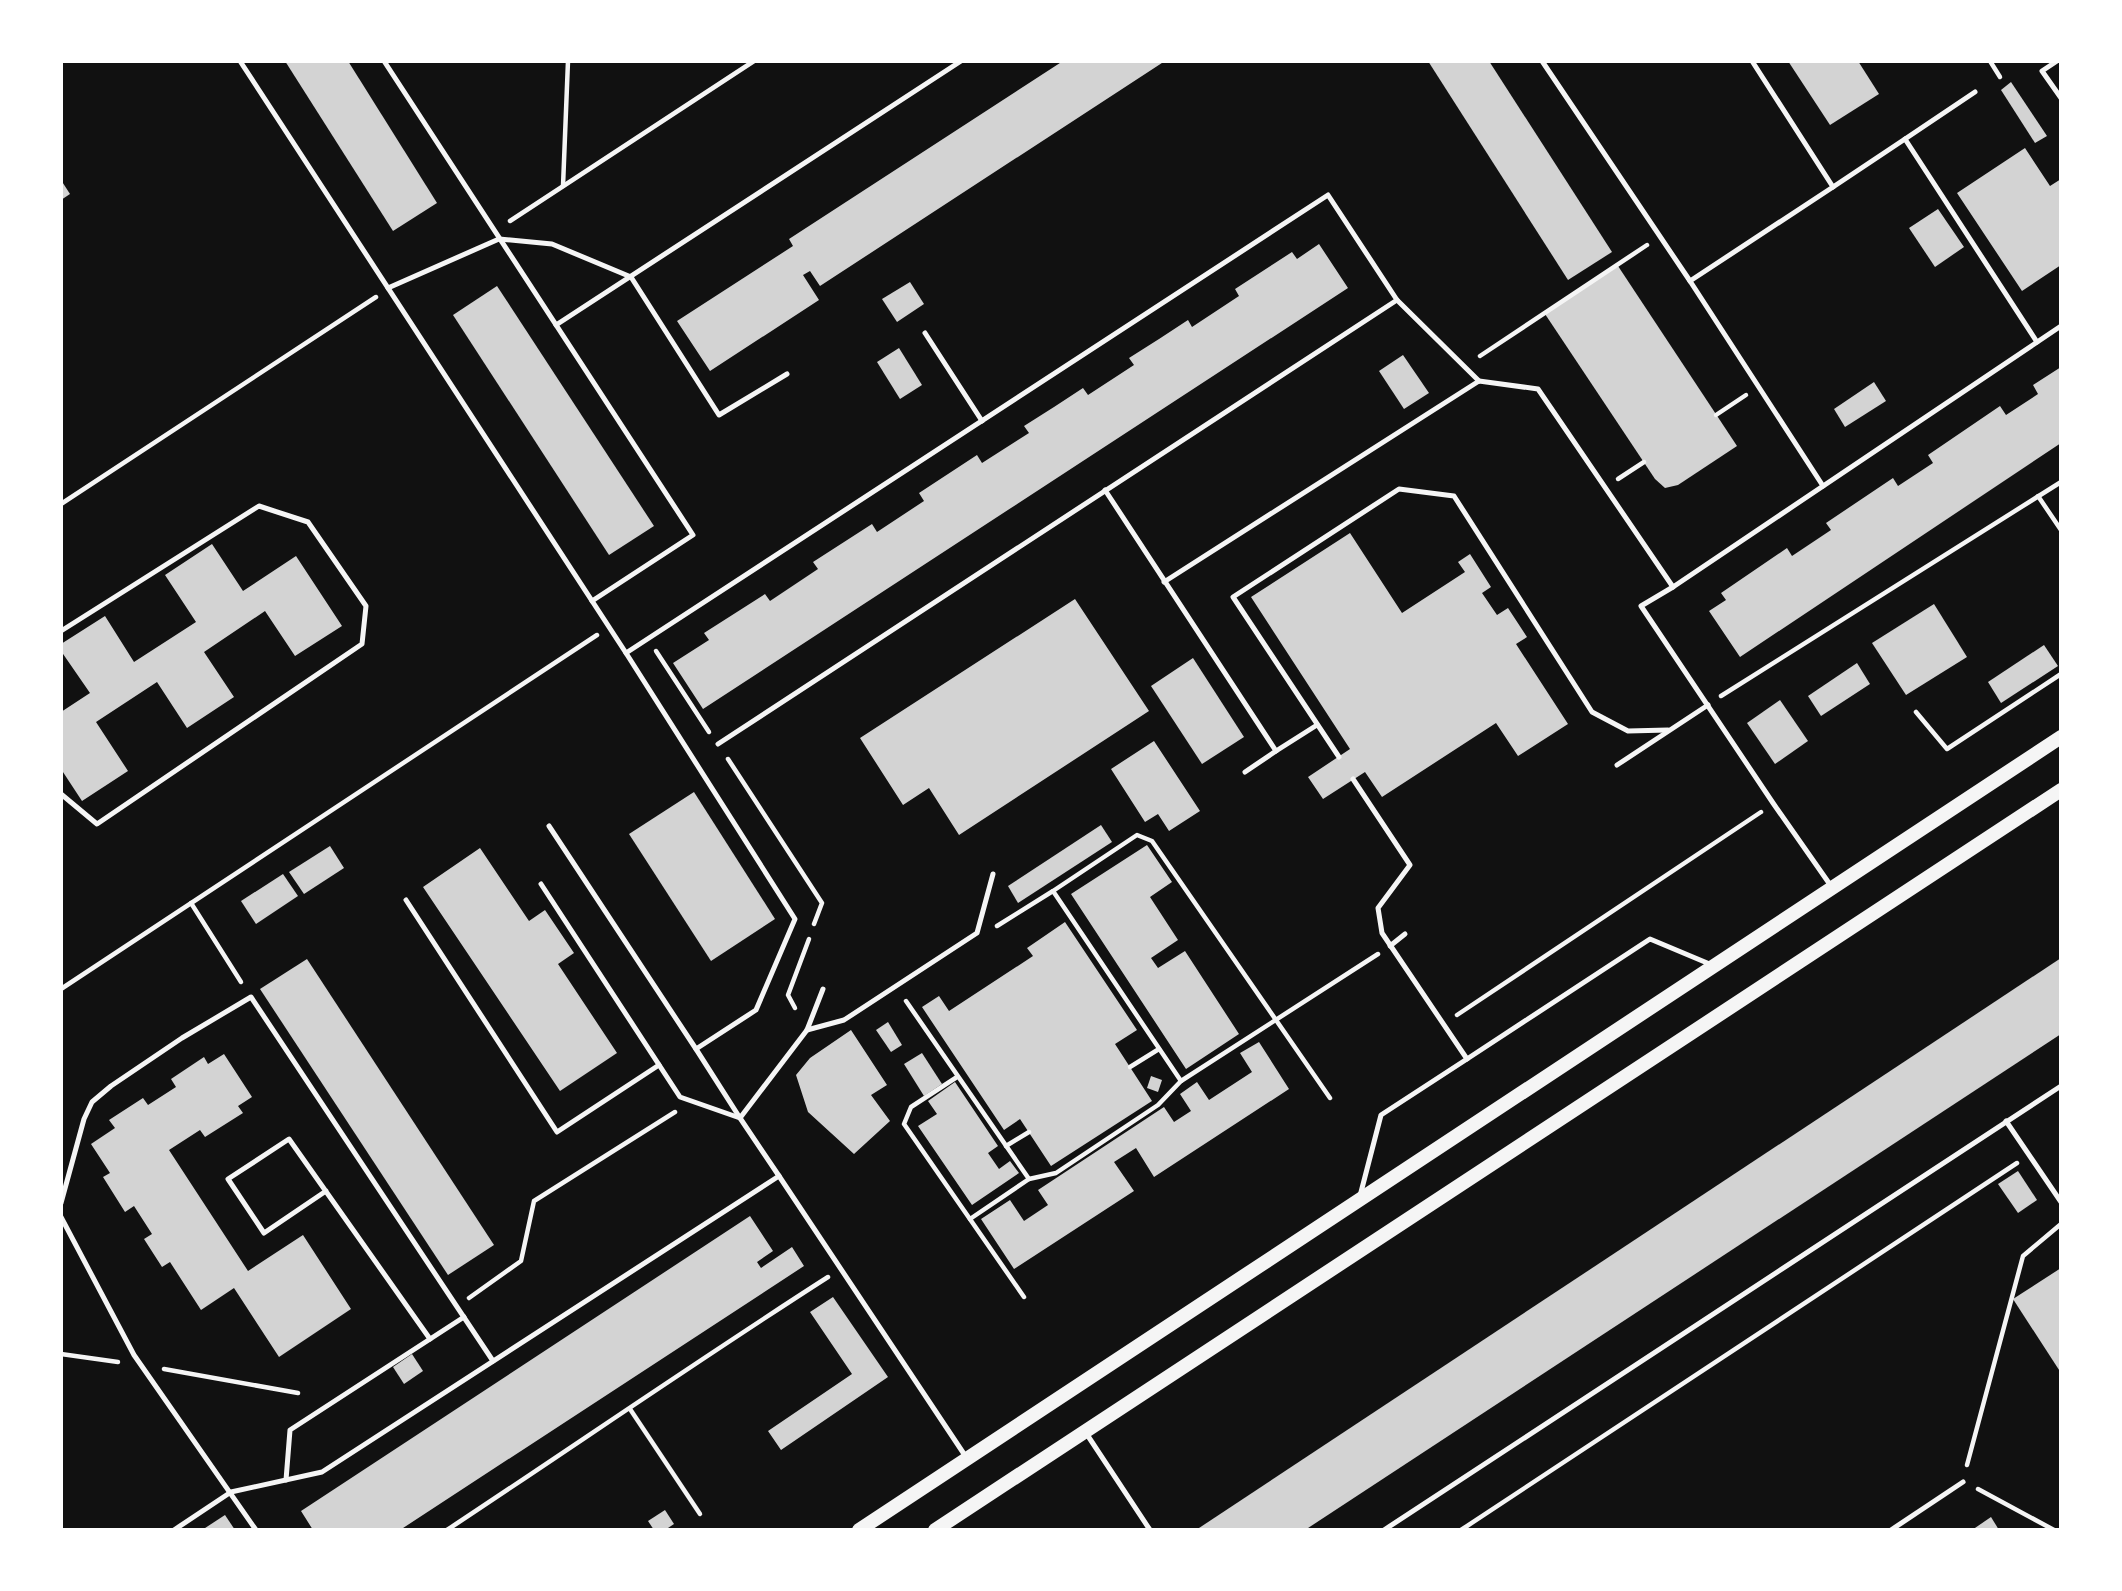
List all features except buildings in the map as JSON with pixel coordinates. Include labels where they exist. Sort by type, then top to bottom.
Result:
[{"type":"main road","points":[[859,1530],[2061,737]]},
{"type":"main road","points":[[935,1530],[2061,790]]},
{"type":"lane","points":[[240,61],[626,653],[795,919],[756,1010],[696,1049]]},
{"type":"lane","points":[[384,61],[692,535],[592,601]]},
{"type":"lane","points":[[556,326],[961,61]]},
{"type":"lane","points":[[1542,61],[1823,486]]},
{"type":"lane","points":[[1752,61],[1833,187]]},
{"type":"lane","points":[[2057,61],[2042,71],[2061,98]]},
{"type":"lane","points":[[1689,281],[1975,92]]},
{"type":"lane","points":[[1905,139],[2037,342]]},
{"type":"lane","points":[[626,653],[1328,195],[1397,300],[1479,381],[1538,389],[1673,587]]},
{"type":"lane","points":[[388,288],[499,239],[552,244],[631,277],[719,415],[787,374]]},
{"type":"lane","points":[[718,744],[1397,300]]},
{"type":"lane","points":[[1833,888],[1641,606],[2061,326]]},
{"type":"lane","points":[[925,333],[982,421]]},
{"type":"lane","points":[[1164,582],[1479,381]]},
{"type":"lane","points":[[1105,489],[1276,751]]},
{"type":"lane","points":[[1339,757],[1233,597],[1399,489],[1454,496],[1592,712],[1629,731],[1668,730]]},
{"type":"lane","points":[[61,631],[258,506],[308,522],[366,606],[362,644],[97,824],[61,794]]},
{"type":"lane","points":[[1617,765],[1708,705]]},
{"type":"lane","points":[[1245,772],[1317,725]]},
{"type":"lane","points":[[1353,779],[1410,865],[1378,908],[1382,933],[1467,1059]]},
{"type":"lane","points":[[549,826],[968,1459]]},
{"type":"lane","points":[[807,1030],[844,1020],[977,933],[993,874]]},
{"type":"lane","points":[[541,884],[680,1097],[740,1118]]},
{"type":"lane","points":[[406,900],[557,1132],[659,1065]]},
{"type":"lane","points":[[1390,946],[1405,934]]},
{"type":"lane","points":[[1359,1198],[1381,1115],[1650,939],[1715,966]]},
{"type":"lane","points":[[740,1118],[807,1030],[823,989]]},
{"type":"lane","points":[[61,1203],[84,1119],[92,1102],[182,1038],[251,997],[493,1360]]},
{"type":"lane","points":[[1384,1530],[2061,1086]]},
{"type":"lane","points":[[2006,1121],[2060,1200]]},
{"type":"lane","points":[[326,1191],[264,1233],[229,1179],[289,1139],[326,1191],[430,1339]]},
{"type":"lane","points":[[174,1530],[231,1492],[322,1472],[779,1176]]},
{"type":"lane","points":[[61,1217],[141,1365],[256,1530]]},
{"type":"lane","points":[[286,1480],[290,1430],[464,1317]]},
{"type":"lane","points":[[1085,1432],[1150,1530]]},
{"type":"lane","points":[[1891,1530],[1963,1482]]},
{"type":"path","points":[[563,187],[568,61]]},
{"type":"path","points":[[494,231],[754,61]]},
{"type":"path","points":[[1990,61],[2000,77]]},
{"type":"path","points":[[1464,366],[1659,236]]},
{"type":"path","points":[[61,504],[388,288]]},
{"type":"path","points":[[1716,415],[1758,387]]},
{"type":"path","points":[[1606,488],[1644,463]]},
{"type":"path","points":[[1708,705],[2061,482]]},
{"type":"path","points":[[2038,496],[2061,530]]},
{"type":"path","points":[[61,989],[609,627]]},
{"type":"path","points":[[1916,712],[1947,749],[2061,674]]},
{"type":"path","points":[[1442,1025],[1773,803]]},
{"type":"path","points":[[977,933],[1001,925],[1138,835],[1152,841],[1330,1098]]},
{"type":"path","points":[[1053,891],[1181,1081]]},
{"type":"path","points":[[191,903],[251,997]]},
{"type":"path","points":[[970,1219],[1029,1179],[1056,1173],[1158,1104],[1181,1081],[1390,946]]},
{"type":"path","points":[[895,985],[1029,1179]]},
{"type":"path","points":[[1130,1067],[1158,1049]]},
{"type":"path","points":[[957,1077],[911,1107],[904,1124],[1024,1297]]},
{"type":"path","points":[[457,1307],[521,1261],[534,1201],[692,1101]]},
{"type":"path","points":[[1006,1146],[1029,1132]]},
{"type":"path","points":[[1461,1530],[2029,1154]]},
{"type":"path","points":[[2054,1530],[1963,1482],[2023,1256],[2061,1224]]},
{"type":"path","points":[[447,1530],[708,1354],[841,1269]]},
{"type":"path","points":[[61,1354],[141,1365],[298,1393]]},
{"type":"path","points":[[629,1409],[700,1514]]}]
